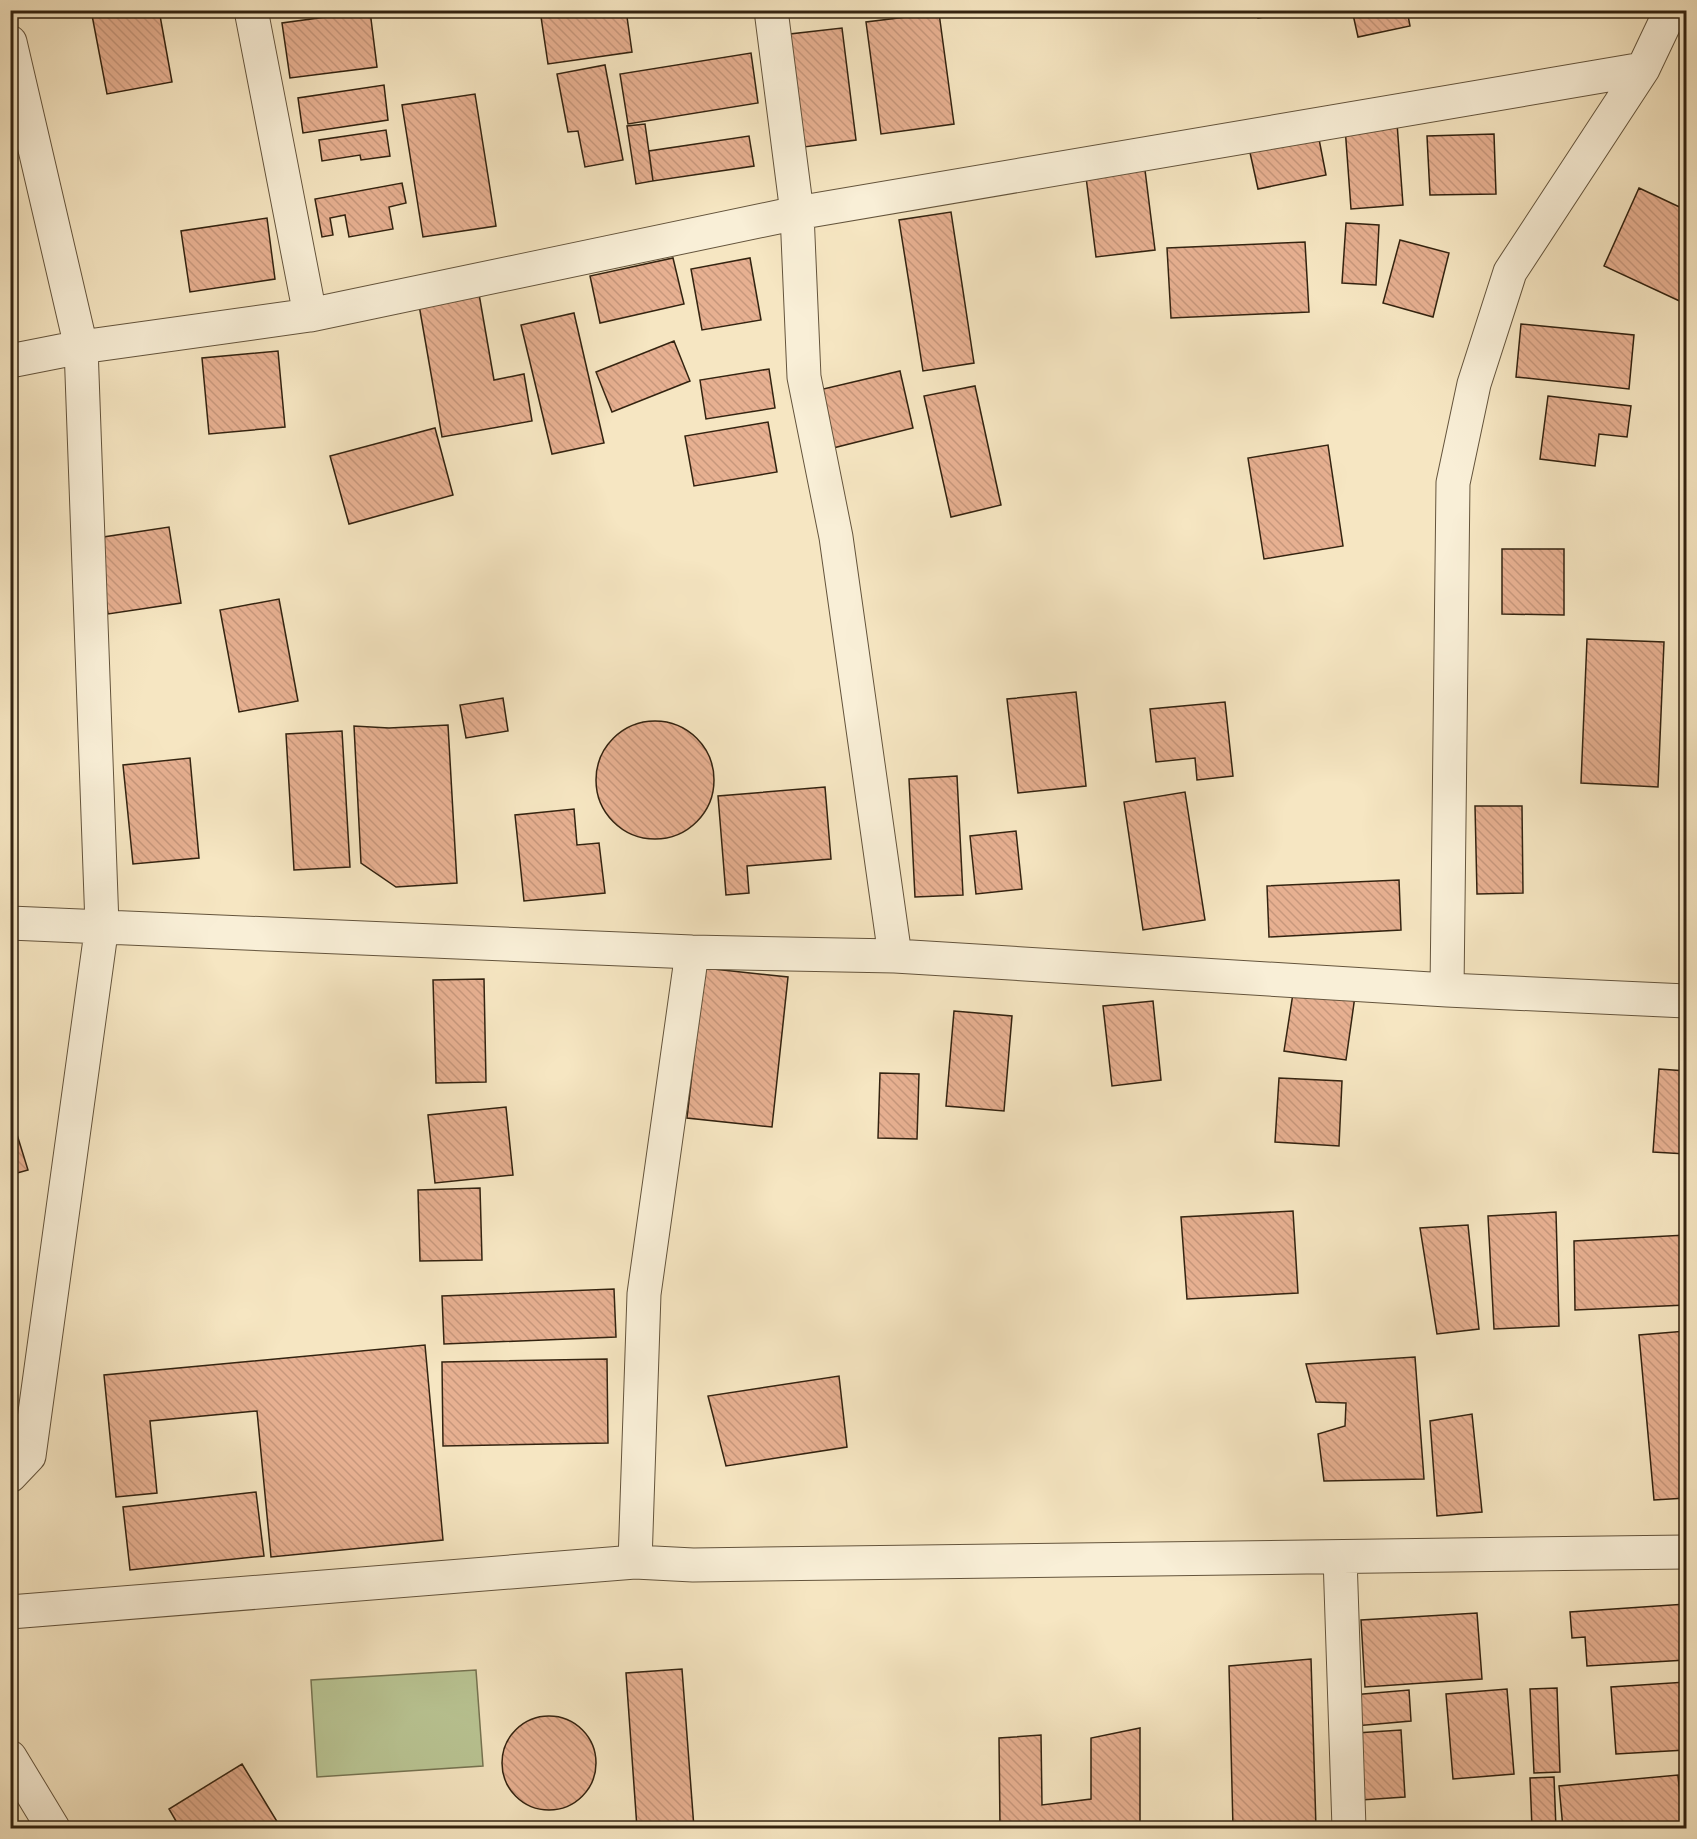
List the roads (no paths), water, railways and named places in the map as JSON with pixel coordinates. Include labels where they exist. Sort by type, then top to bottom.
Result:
[{"type":"street","points":[[251,10],[310,315]]},
{"type":"street","points":[[771,10],[796,213],[804,377],[836,537],[895,956]]},
{"type":"street","points":[[1447,990],[1453,483],[1471,395],[1510,272],[1643,69],[1671,10]]},
{"type":"street","points":[[10,42],[81,347],[102,925],[29,1456],[10,1476]]},
{"type":"street","points":[[10,361],[81,347],[310,315],[796,213],[1643,69]]},
{"type":"street","points":[[10,923],[102,925],[692,952],[895,956],[1447,990],[1686,1001]]},
{"type":"street","points":[[635,1562],[644,1294],[692,952]]},
{"type":"street","points":[[10,1612],[635,1562],[693,1564],[1686,1552]]},
{"type":"street","points":[[1340,1557],[1349,1828]]},
{"type":"street","points":[[10,1757],[53,1828]]}]
